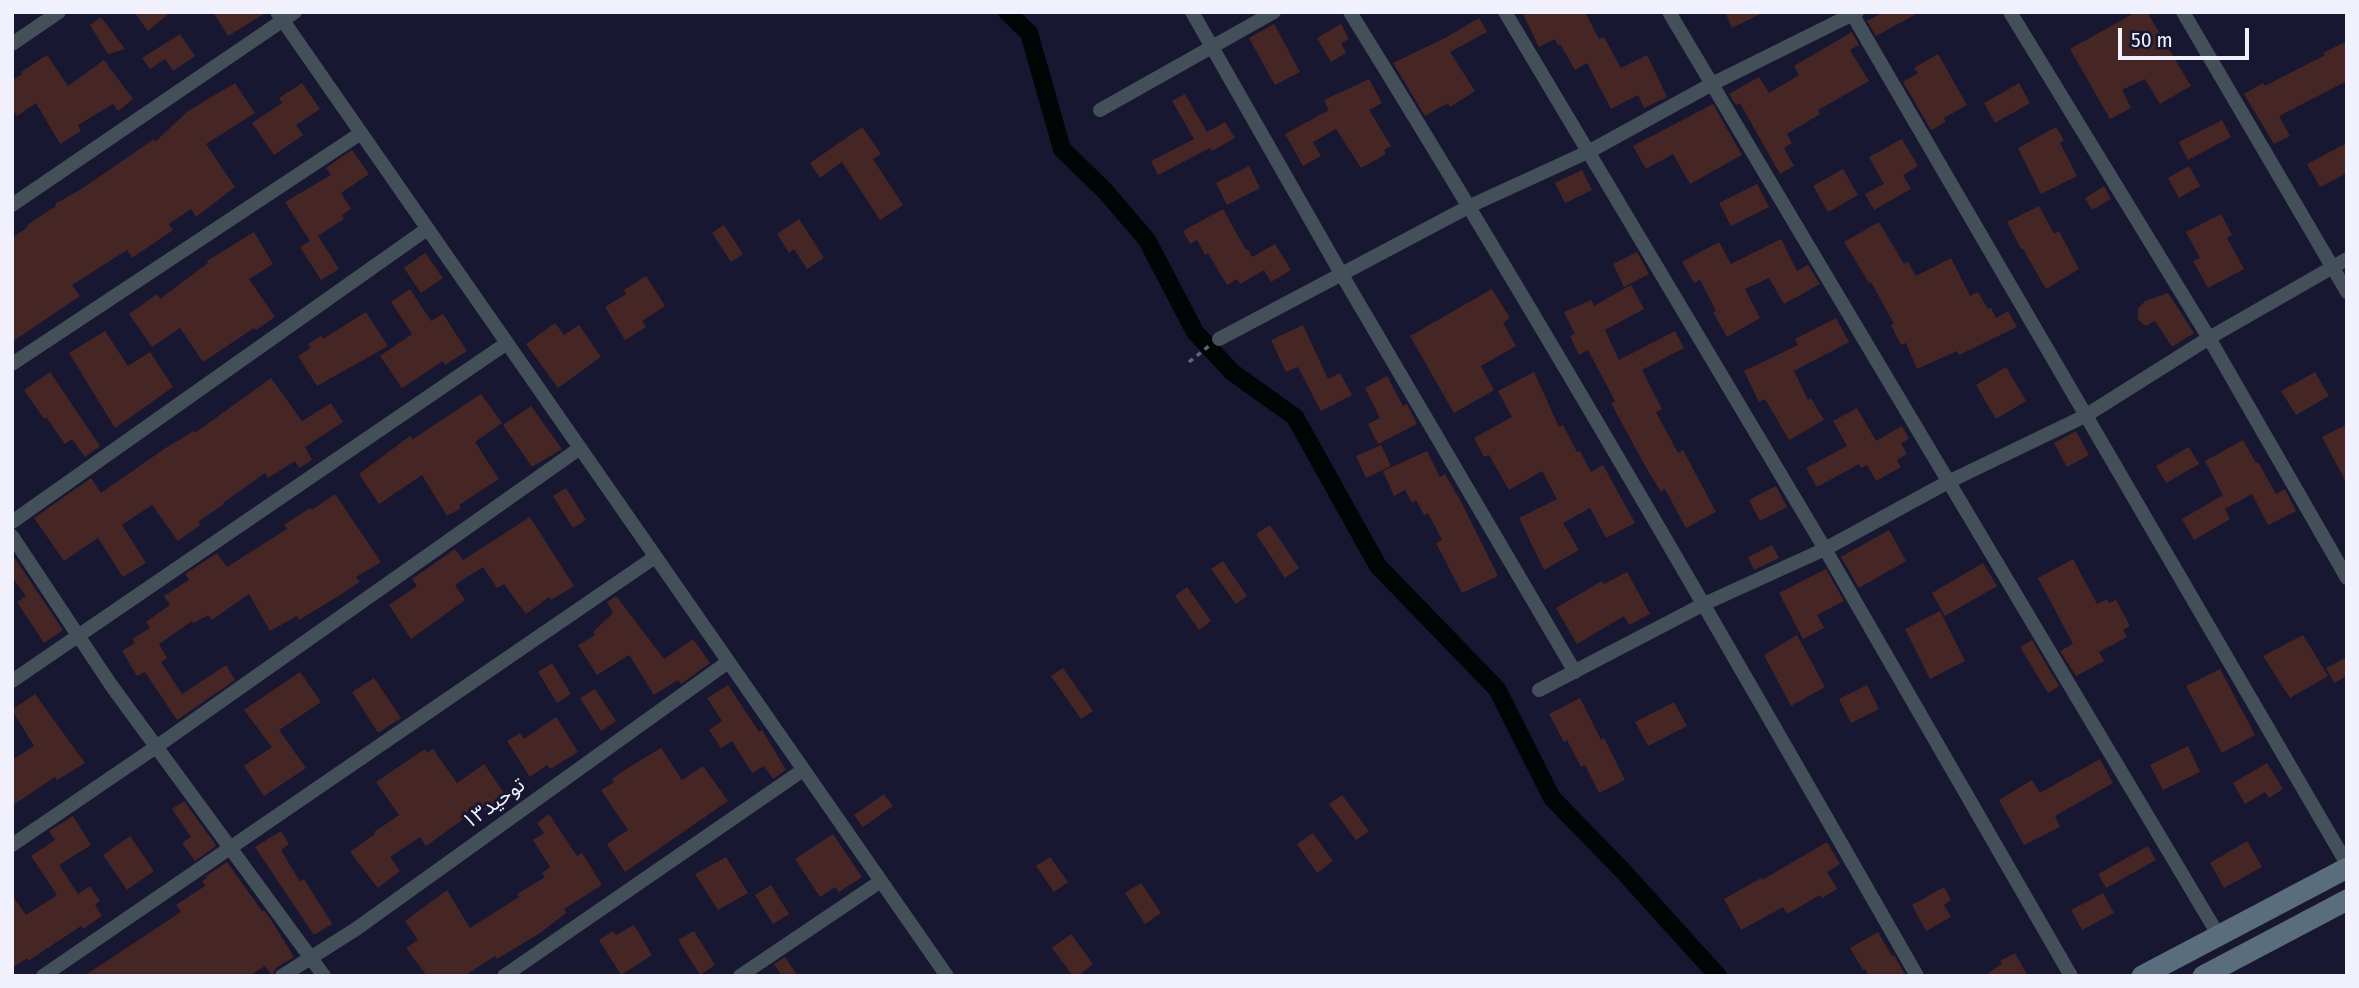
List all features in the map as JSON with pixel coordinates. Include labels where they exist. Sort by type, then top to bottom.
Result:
[{"type":"street","points":[[12,44],[58,12]]},
{"type":"street","points":[[1192,12],[1575,673]]},
{"type":"street","points":[[1100,110],[1274,12]]},
{"type":"street","points":[[1350,12],[1470,206],[1704,604],[1917,976]]},
{"type":"street","points":[[1505,12],[1825,549],[2071,976]]},
{"type":"street","points":[[1669,12],[2219,936]]},
{"type":"street","points":[[2010,12],[2208,338],[2347,578]]},
{"type":"street","points":[[2183,12],[2347,292]]},
{"type":"street","points":[[1219,339],[1470,206],[1590,151],[1712,84],[1854,13],[2347,866],[2143,976]]},
{"type":"street","points":[[12,205],[285,15],[361,133],[947,976]]},
{"type":"street","points":[[12,365],[361,133]]},
{"type":"street","points":[[12,522],[428,229]]},
{"type":"street","points":[[1539,690],[1704,604],[1825,549],[1948,482],[2085,416],[2208,338],[2347,259]]},
{"type":"street","points":[[12,681],[507,343]]},
{"type":"street","points":[[12,845],[156,747],[580,448]]},
{"type":"street","points":[[12,536],[156,747],[324,976]]},
{"type":"street","points":[[43,976],[655,556]]},
{"type":"street","name":"توحید۱۳","points":[[282,976],[356,929],[728,662]]},
{"type":"street","points":[[504,976],[803,770]]},
{"type":"street","points":[[740,976],[881,881]]},
{"type":"street","points":[[2203,976],[2234,969],[2347,900]]},
{"type":"path","points":[[1189,362],[1219,339]]},
{"type":"building","points":[[134,12],[171,12],[148,31]]},
{"type":"building","points":[[213,12],[267,12],[228,36]]},
{"type":"building","points":[[1522,12],[1585,12],[1599,39],[1604,37],[1621,68],[1647,55],[1667,97],[1644,108],[1638,95],[1611,109],[1587,63],[1575,70],[1555,39],[1539,47]]},
{"type":"building","points":[[1725,12],[1764,12],[1732,28]]},
{"type":"building","points":[[1884,12],[1920,12],[1876,36],[1867,21]]},
{"type":"building","points":[[2136,12],[2147,12],[2191,86],[2160,104],[2145,79],[2122,90],[2131,108],[2110,119],[2070,49]]},
{"type":"building","points":[[101,17],[125,49],[108,54],[90,25]]},
{"type":"building","points":[[1479,18],[1487,32],[1450,52],[1475,91],[1450,107],[1448,103],[1425,116],[1393,63]]},
{"type":"building","points":[[1274,24],[1300,72],[1275,85],[1249,38]]},
{"type":"building","points":[[1341,24],[1349,39],[1341,43],[1346,53],[1331,62],[1317,38]]},
{"type":"building","points":[[1852,32],[1859,45],[1850,50],[1869,81],[1818,110],[1820,114],[1787,134],[1792,143],[1784,148],[1794,166],[1780,174],[1740,103],[1736,105],[1729,94],[1759,77],[1769,93],[1799,75],[1794,66]]},
{"type":"building","points":[[180,34],[195,56],[173,71],[165,59],[150,69],[142,58]]},
{"type":"building","points":[[2347,41],[2347,81],[2279,116],[2290,136],[2274,144],[2244,94],[2263,83],[2265,86]]},
{"type":"building","points":[[1938,54],[1967,105],[1944,118],[1946,122],[1931,130],[1903,82],[1918,73],[1914,68]]},
{"type":"building","points":[[47,55],[68,86],[104,60],[133,99],[118,111],[113,104],[78,125],[81,131],[60,144],[36,103],[17,116],[12,108],[12,81]]},
{"type":"building","points":[[1369,79],[1382,103],[1369,110],[1391,146],[1384,150],[1386,154],[1361,168],[1336,129],[1313,142],[1321,156],[1303,166],[1285,134],[1329,110],[1324,100]]},
{"type":"building","points":[[235,83],[255,113],[206,144],[235,187],[196,217],[191,209],[169,224],[173,230],[132,258],[127,250],[72,285],[80,296],[12,342],[12,238],[56,206],[55,204],[154,139],[155,142],[188,111]]},
{"type":"building","points":[[302,83],[320,109],[296,125],[303,135],[274,155],[252,123],[282,103],[279,98]]},
{"type":"building","points":[[2019,83],[2030,103],[1995,123],[1984,103]]},
{"type":"building","points":[[1185,94],[1207,132],[1225,122],[1235,138],[1158,175],[1151,161],[1194,139],[1172,101]]},
{"type":"building","points":[[1713,104],[1742,155],[1690,184],[1673,154],[1646,169],[1633,146]]},
{"type":"building","points":[[2222,120],[2231,137],[2188,160],[2179,142]]},
{"type":"building","points":[[862,127],[881,154],[873,159],[903,205],[880,220],[842,162],[820,178],[810,163]]},
{"type":"building","points":[[2056,127],[2064,140],[2060,143],[2077,176],[2041,194],[2018,148]]},
{"type":"building","points":[[1902,139],[1918,166],[1903,175],[1911,189],[1874,210],[1865,194],[1884,184],[1869,157]]},
{"type":"building","points":[[2347,143],[2347,173],[2320,187],[2307,164]]},
{"type":"building","points":[[352,150],[369,174],[341,193],[351,209],[342,215],[344,219],[310,241],[285,202],[331,175],[326,168]]},
{"type":"building","points":[[1249,166],[1260,188],[1227,205],[1216,183]]},
{"type":"building","points":[[2189,166],[2200,186],[2179,198],[2168,178]]},
{"type":"building","points":[[1843,169],[1858,195],[1828,212],[1813,186]]},
{"type":"building","points":[[1582,170],[1592,190],[1565,203],[1555,183]]},
{"type":"building","points":[[1757,184],[1769,207],[1731,226],[1719,203]]},
{"type":"building","points":[[2104,186],[2111,199],[2092,210],[2085,198]]},
{"type":"building","points":[[2039,206],[2054,234],[2059,231],[2079,269],[2046,289],[2007,222]]},
{"type":"building","points":[[1223,209],[1252,257],[1275,244],[1291,270],[1271,282],[1264,270],[1240,284],[1237,279],[1227,285],[1208,253],[1205,255],[1197,240],[1190,244],[1183,231]]},
{"type":"building","points":[[2221,214],[2232,235],[2227,238],[2244,269],[2208,288],[2193,261],[2200,258],[2186,232]]},
{"type":"building","points":[[799,219],[824,258],[807,269],[794,249],[789,253],[777,234]]},
{"type":"building","points":[[1879,222],[1904,264],[1908,262],[1916,276],[1951,258],[1970,296],[1978,292],[1996,318],[2008,311],[2017,327],[1959,355],[1957,351],[1917,369],[1906,343],[1901,345],[1891,325],[1894,324],[1871,282],[1869,283],[1844,242]]},
{"type":"building","points":[[724,225],[743,254],[731,262],[712,233]]},
{"type":"building","points":[[254,232],[273,264],[249,279],[275,317],[203,362],[180,328],[152,347],[129,314],[157,294],[160,299],[208,263],[207,261]]},
{"type":"building","points":[[318,236],[339,269],[321,280],[300,247]]},
{"type":"building","points":[[1781,239],[1797,271],[1808,265],[1820,284],[1784,304],[1769,278],[1745,289],[1760,318],[1727,337],[1700,280],[1694,283],[1682,262],[1719,242],[1731,264]]},
{"type":"building","points":[[1637,252],[1649,274],[1624,287],[1613,264]]},
{"type":"building","points":[[425,253],[443,278],[421,293],[404,268]]},
{"type":"building","points":[[646,276],[665,306],[642,321],[646,327],[625,340],[605,307],[626,294],[624,290]]},
{"type":"building","points":[[1631,285],[1644,309],[1605,330],[1619,360],[1675,331],[1684,348],[1642,370],[1662,409],[1656,412],[1678,453],[1683,450],[1716,512],[1686,528],[1665,489],[1661,492],[1644,464],[1611,403],[1615,401],[1588,350],[1579,355],[1570,336],[1575,334],[1564,312],[1591,300],[1594,306]]},
{"type":"building","points":[[410,289],[431,321],[443,314],[467,351],[445,365],[443,361],[402,388],[380,356],[412,334],[391,302]]},
{"type":"building","points":[[1492,289],[1510,318],[1503,323],[1516,346],[1481,366],[1494,390],[1454,413],[1410,336]]},
{"type":"building","points":[[2168,293],[2194,333],[2172,347],[2155,321],[2146,326],[2138,320],[2138,309],[2145,301]]},
{"type":"building","points":[[366,312],[388,346],[317,386],[298,356],[311,348],[308,344],[321,336],[323,339]]},
{"type":"building","points":[[1836,318],[1849,342],[1794,371],[1808,400],[1811,398],[1824,420],[1789,440],[1765,399],[1759,402],[1744,371],[1798,345],[1795,339]]},
{"type":"building","points":[[555,323],[564,335],[579,325],[601,357],[558,388],[526,344]]},
{"type":"building","points":[[1303,325],[1328,379],[1340,373],[1352,395],[1321,411],[1298,367],[1286,372],[1271,340]]},
{"type":"building","points":[[105,331],[128,366],[150,352],[173,387],[115,428],[69,353]]},
{"type":"building","points":[[2006,367],[2026,401],[1996,419],[1976,385]]},
{"type":"building","points":[[50,372],[100,446],[85,457],[72,439],[65,444],[24,390]]},
{"type":"building","points":[[1534,372],[1559,427],[1563,425],[1591,472],[1603,465],[1635,523],[1606,538],[1590,508],[1563,523],[1579,550],[1544,570],[1519,518],[1557,499],[1542,471],[1509,490],[1489,455],[1484,457],[1474,438],[1512,417],[1498,391]]},
{"type":"building","points":[[2315,372],[2329,396],[2296,415],[2281,391]]},
{"type":"building","points":[[1387,376],[1403,406],[1407,404],[1417,424],[1378,444],[1368,424],[1380,418],[1365,388]]},
{"type":"building","points":[[271,378],[302,421],[331,403],[343,422],[305,447],[312,460],[299,468],[295,461],[268,478],[265,473],[198,522],[200,525],[178,541],[152,505],[122,525],[146,563],[123,577],[98,538],[64,561],[34,518],[91,478],[101,493],[164,449],[194,431],[195,433]]},
{"type":"building","points":[[481,394],[502,423],[475,442],[499,479],[447,516],[422,475],[379,504],[359,474],[410,436],[413,439]]},
{"type":"building","points":[[531,406],[562,449],[532,467],[503,425]]},
{"type":"building","points":[[1857,408],[1876,441],[1902,426],[1909,439],[1901,443],[1907,454],[1897,460],[1901,467],[1876,481],[1867,465],[1861,468],[1859,464],[1817,487],[1806,468],[1847,446],[1833,421]]},
{"type":"building","points":[[2347,424],[2347,484],[2322,437]]},
{"type":"building","points":[[2076,431],[2089,455],[2067,467],[2054,443]]},
{"type":"building","points":[[2243,440],[2276,494],[2285,489],[2296,511],[2268,525],[2252,494],[2225,509],[2230,519],[2194,540],[2182,519],[2223,495],[2205,461]]},
{"type":"building","points":[[1381,445],[1391,466],[1366,478],[1356,456]]},
{"type":"building","points":[[2189,447],[2199,464],[2166,483],[2156,466]]},
{"type":"building","points":[[1427,451],[1440,477],[1445,474],[1460,500],[1498,576],[1462,593],[1436,543],[1442,540],[1428,513],[1424,515],[1416,500],[1412,503],[1405,490],[1394,496],[1383,471]]},
{"type":"building","points":[[1776,486],[1787,507],[1760,521],[1749,500]]},
{"type":"building","points":[[566,488],[586,520],[573,528],[553,496]]},
{"type":"building","points":[[335,494],[381,562],[356,577],[360,582],[340,595],[299,620],[297,616],[270,631],[249,594],[212,620],[208,615],[194,623],[192,621],[159,644],[167,658],[161,662],[182,694],[226,665],[235,680],[177,720],[145,672],[137,676],[122,651],[135,643],[132,639],[150,628],[146,622],[170,605],[164,596],[189,580],[185,574],[217,553],[227,567],[287,529],[284,525]]},
{"type":"building","points":[[530,517],[574,586],[551,600],[549,597],[526,614],[504,584],[497,588],[483,567],[455,585],[465,600],[411,639],[389,605],[417,586],[412,579],[455,549],[463,560]]},
{"type":"building","points":[[1270,525],[1299,568],[1285,578],[1256,534]]},
{"type":"building","points":[[1889,530],[1906,561],[1859,588],[1841,557]]},
{"type":"building","points":[[1772,545],[1779,558],[1754,570],[1748,557]]},
{"type":"building","points":[[12,554],[63,630],[44,643],[17,602],[26,596],[12,577]]},
{"type":"building","points":[[2073,559],[2097,604],[2107,599],[2109,603],[2116,600],[2130,626],[2123,630],[2127,637],[2099,652],[2104,661],[2076,676],[2060,651],[2073,644],[2038,578]]},
{"type":"building","points":[[1223,561],[1247,596],[1236,604],[1211,569]]},
{"type":"building","points":[[1983,563],[1997,586],[1945,616],[1932,593]]},
{"type":"building","points":[[1826,569],[1844,601],[1817,615],[1824,628],[1803,639],[1779,593]]},
{"type":"building","points":[[1627,572],[1650,614],[1629,625],[1624,616],[1577,644],[1556,608],[1602,581],[1604,584]]},
{"type":"building","points":[[1187,587],[1211,621],[1199,630],[1175,596]]},
{"type":"building","points":[[616,596],[664,659],[693,639],[710,663],[681,684],[678,680],[654,695],[629,655],[597,675],[578,645],[595,635],[593,632],[613,613],[607,602]]},
{"type":"building","points":[[1940,611],[1965,661],[1930,679],[1905,629]]},
{"type":"building","points":[[1797,635],[1825,687],[1791,706],[1764,655]]},
{"type":"building","points":[[2303,635],[2328,676],[2290,698],[2263,656]]},
{"type":"building","points":[[2032,640],[2059,686],[2048,693],[2020,647]]},
{"type":"building","points":[[2347,657],[2347,676],[2334,683],[2326,668]]},
{"type":"building","points":[[552,663],[571,694],[557,703],[538,672]]},
{"type":"building","points":[[1063,668],[1093,711],[1081,719],[1051,676]]},
{"type":"building","points":[[2220,669],[2255,735],[2222,753],[2186,686]]},
{"type":"building","points":[[300,672],[321,702],[279,730],[306,768],[264,796],[244,766],[272,747],[244,710]]},
{"type":"building","points":[[374,678],[401,718],[378,733],[352,692]]},
{"type":"building","points":[[728,685],[759,732],[762,730],[786,770],[773,779],[764,766],[752,773],[732,741],[721,748],[709,730],[722,721],[707,698]]},
{"type":"building","points":[[1867,685],[1879,709],[1851,723],[1839,699]]},
{"type":"building","points":[[595,689],[616,721],[601,731],[580,698]]},
{"type":"building","points":[[35,694],[85,763],[57,780],[55,777],[12,806],[12,760],[34,746],[12,710]]},
{"type":"building","points":[[1580,698],[1625,780],[1599,793],[1585,765],[1581,767],[1549,714]]},
{"type":"building","points":[[1674,702],[1687,726],[1648,746],[1635,722]]},
{"type":"building","points":[[556,717],[578,752],[550,769],[547,765],[530,777],[507,741],[520,733],[524,739]]},
{"type":"building","points":[[2188,746],[2200,772],[2163,790],[2150,765]]},
{"type":"building","points":[[661,748],[682,780],[703,766],[728,801],[625,872],[607,844],[628,830],[601,790],[614,782],[612,779],[623,771]]},
{"type":"building","points":[[425,749],[427,753],[433,749],[457,783],[484,764],[506,796],[479,814],[476,810],[426,846],[420,837],[390,857],[400,871],[378,888],[350,852],[399,815],[376,782]]},
{"type":"building","points":[[2100,759],[2113,783],[2055,816],[2060,827],[2024,845],[1999,800],[2032,780],[2040,793]]},
{"type":"building","points":[[2267,763],[2283,789],[2269,798],[2265,792],[2245,804],[2233,783]]},
{"type":"building","points":[[884,794],[893,806],[863,827],[854,815]]},
{"type":"building","points":[[1342,795],[1369,831],[1356,840],[1329,804]]},
{"type":"building","points":[[184,801],[216,846],[195,861],[182,843],[191,837],[172,809]]},
{"type":"building","points":[[549,814],[577,856],[582,853],[602,885],[564,909],[566,913],[540,933],[497,959],[495,956],[464,976],[427,976],[406,948],[418,940],[405,921],[447,890],[470,928],[519,897],[517,894],[545,877],[542,873],[550,867],[533,840],[544,833],[537,823]]},
{"type":"building","points":[[73,816],[91,845],[59,865],[78,894],[90,886],[100,901],[95,905],[102,916],[12,968],[12,895],[26,915],[57,895],[31,856],[55,840],[49,831]]},
{"type":"building","points":[[281,831],[289,844],[281,850],[300,882],[304,879],[332,924],[314,935],[255,847]]},
{"type":"building","points":[[1313,833],[1333,861],[1317,873],[1297,844]]},
{"type":"building","points":[[833,834],[862,877],[839,892],[835,887],[820,897],[795,859]]},
{"type":"building","points":[[130,836],[154,871],[127,890],[103,855]]},
{"type":"building","points":[[2247,841],[2262,867],[2224,888],[2210,863]]},
{"type":"building","points":[[1827,842],[1840,864],[1827,872],[1837,889],[1822,898],[1820,895],[1787,914],[1783,907],[1741,930],[1724,899]]},
{"type":"building","points":[[2148,846],[2156,860],[2106,888],[2098,874]]},
{"type":"building","points":[[726,857],[748,893],[718,910],[695,874]]},
{"type":"building","points":[[1050,857],[1068,882],[1054,892],[1036,866]]},
{"type":"building","points":[[227,862],[262,911],[264,910],[294,957],[276,968],[272,976],[265,966],[249,976],[84,976],[181,912],[176,905],[205,886],[202,881],[206,876]]},
{"type":"building","points":[[1141,883],[1161,913],[1145,924],[1125,893]]},
{"type":"building","points":[[771,885],[789,914],[773,924],[755,895]]},
{"type":"building","points":[[1944,887],[1951,900],[1944,905],[1951,917],[1926,931],[1912,905]]},
{"type":"building","points":[[2103,893],[2114,913],[2082,930],[2071,910]]},
{"type":"building","points":[[634,925],[652,955],[621,975],[599,940],[613,931],[616,935]]},
{"type":"building","points":[[694,931],[715,965],[700,975],[678,940]]},
{"type":"building","points":[[1878,932],[1906,976],[1869,976],[1865,969],[1863,970],[1850,948]]},
{"type":"building","points":[[1071,934],[1093,964],[1078,976],[1073,976],[1052,948]]},
{"type":"building","points":[[2015,953],[2028,976],[1983,976],[2002,964],[2000,961]]},
{"type":"building","points":[[785,957],[798,976],[782,976],[774,964]]},
{"type":"waterway","points":[[1007,12],[1029,33],[1062,149],[1105,191],[1147,240],[1195,332],[1232,372],[1295,417],[1378,566],[1497,689],[1552,798],[1623,871],[1718,976]]}]
